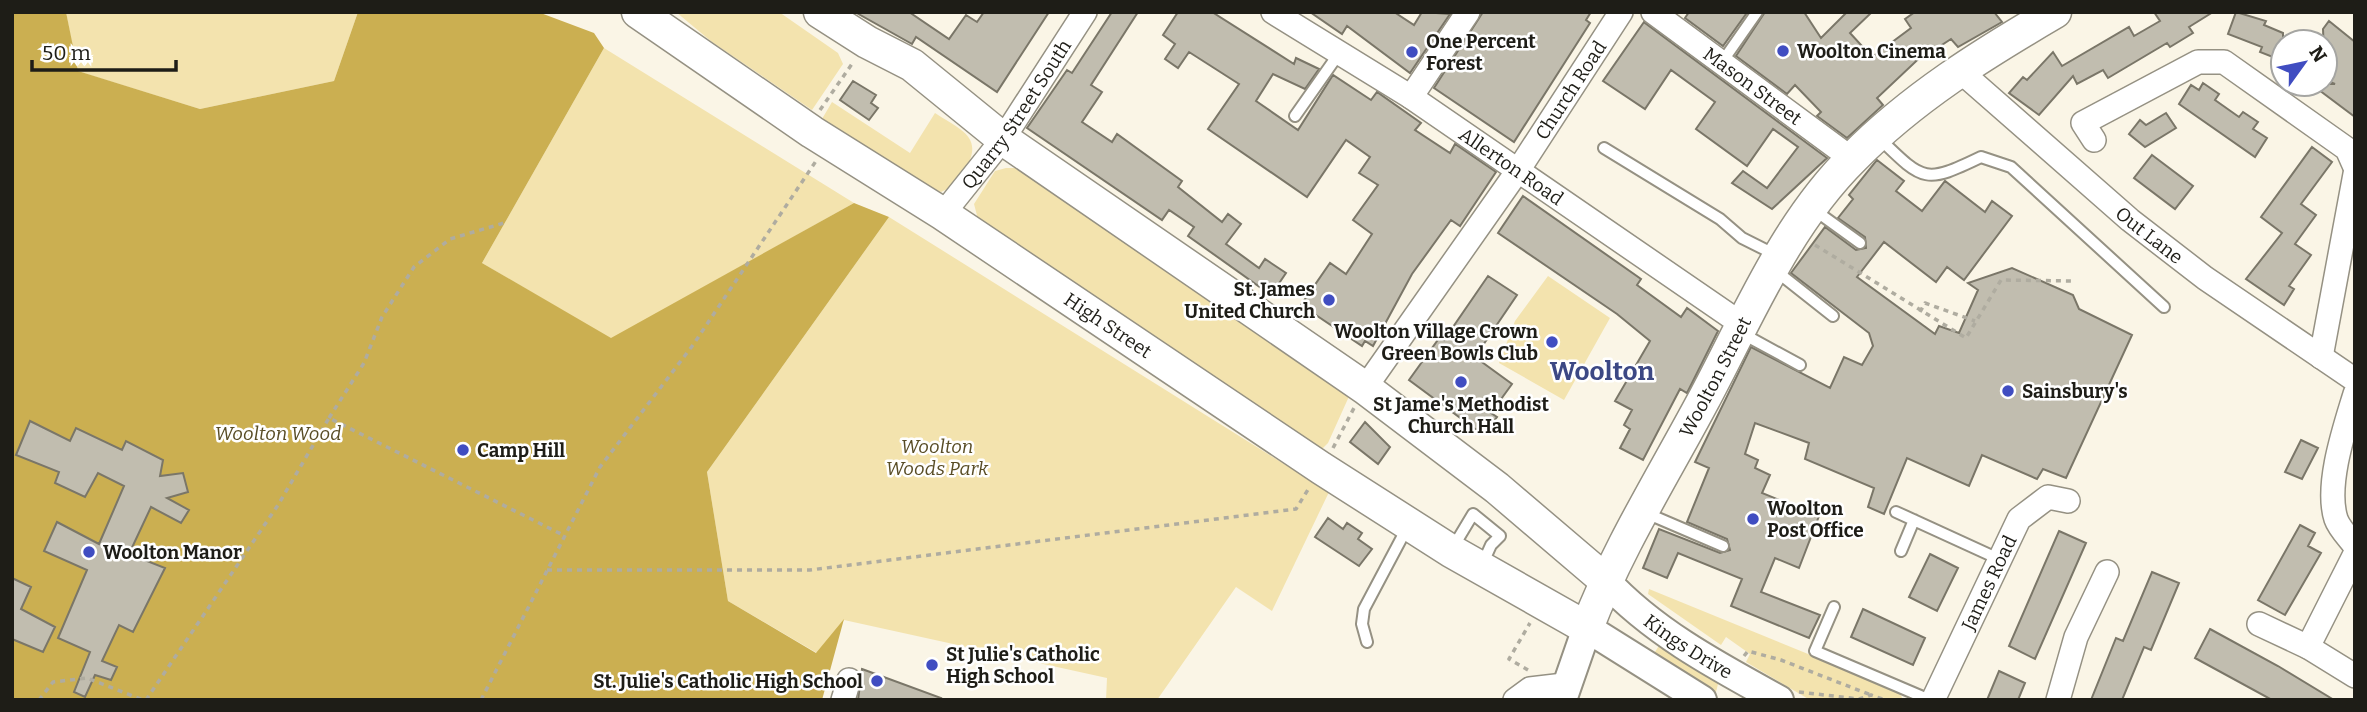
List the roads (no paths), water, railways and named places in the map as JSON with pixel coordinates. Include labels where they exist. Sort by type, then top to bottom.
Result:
[{"type":"main road","name":"High Street","points":[[638,12],[818,135],[943,214],[1321,468],[1480,569],[1587,628]]},
{"type":"main road","points":[[820,12],[867,42],[912,65],[1003,139],[1365,388],[1497,488],[1605,580]]},
{"type":"main road","name":"Woolton Street","points":[[1587,628],[1605,580],[1790,241],[1852,159],[1959,70],[2054,12]]},
{"type":"street","name":"Quarry Street South","points":[[943,214],[1003,139],[1085,12]]},
{"type":"street","name":"Allerton Road","points":[[1273,12],[1411,97],[1519,169],[1742,329]]},
{"type":"street","points":[[1411,97],[1468,12]]},
{"type":"street","name":"Church Road","points":[[1365,388],[1519,169],[1621,12]]},
{"type":"street","name":"Mason Street","points":[[1653,12],[1852,159]]},
{"type":"street","points":[[2083,122],[2198,62],[2224,62],[2347,149],[2355,167]]},
{"type":"street","name":"Out Lane","points":[[1959,70],[2130,220],[2206,278],[2355,380]]},
{"type":"street","points":[[2321,357],[2346,277],[2355,174]]},
{"type":"street","points":[[2355,394],[2343,434],[2334,484],[2336,519],[2355,546]]},
{"type":"street","name":"James Road","points":[[1931,700],[2019,519],[2048,497],[2068,501]]},
{"type":"street","points":[[2308,647],[2355,554]]},
{"type":"street","points":[[2058,700],[2076,637],[2107,572]]},
{"type":"street","name":"Kings Drive","points":[[1605,580],[1639,613],[1733,674],[1779,700]]},
{"type":"street","points":[[2259,624],[2308,647],[2355,676]]},
{"type":"street","name":"Kings Drive","points":[[1587,628],[1703,700]]},
{"type":"street","name":"Woolton Street","points":[[1515,700],[1530,689],[1563,692],[1587,628]]},
{"type":"lane","points":[[1722,62],[1757,12]]},
{"type":"lane","points":[[1295,116],[1340,52]]},
{"type":"lane","points":[[1877,136],[1905,164],[1925,176],[1941,176],[1982,157],[2011,167],[2164,307]]},
{"type":"lane","points":[[1604,148],[1720,219],[1742,238],[1860,243]]},
{"type":"lane","points":[[1790,241],[1833,316]]},
{"type":"lane","points":[[1742,329],[1800,365]]},
{"type":"lane","points":[[1643,512],[1723,546]]},
{"type":"lane","points":[[1896,512],[2001,559]]},
{"type":"lane","points":[[1451,551],[1473,514],[1500,536],[1491,545],[1480,569]]},
{"type":"lane","points":[[1901,551],[1914,520]]},
{"type":"lane","points":[[1367,642],[1362,624],[1364,610],[1409,524]]},
{"type":"lane","points":[[1834,607],[1815,651],[1931,700]]},
{"type":"place","name":"Woolton Cinema","points":[[1783,51]]},
{"type":"place","name":"One Percent Forest","points":[[1412,52]]},
{"type":"place","name":"St. James United Church","points":[[1329,300]]},
{"type":"place","name":"Woolton Village Crown Green Bowls Club","points":[[1552,342]]},
{"type":"place","name":"St Jame's Methodist Church Hall","points":[[1461,382]]},
{"type":"place","name":"Sainsbury's","points":[[2008,391]]},
{"type":"place","name":"Camp Hill","points":[[463,450]]},
{"type":"place","name":"Woolton Post Office","points":[[1753,519]]},
{"type":"place","name":"Woolton Manor","points":[[89,552]]},
{"type":"place","name":"St Julie's Catholic High School","points":[[932,665]]},
{"type":"place","name":"St. Julie's Catholic High School","points":[[877,681]]},
{"type":"district","name":"Woolton","points":[[1602,371]]},
{"type":"park label","name":"Woolton Wood","points":[[278,433]]},
{"type":"park label","name":"Woolton Woods Park","points":[[937,457]]}]
